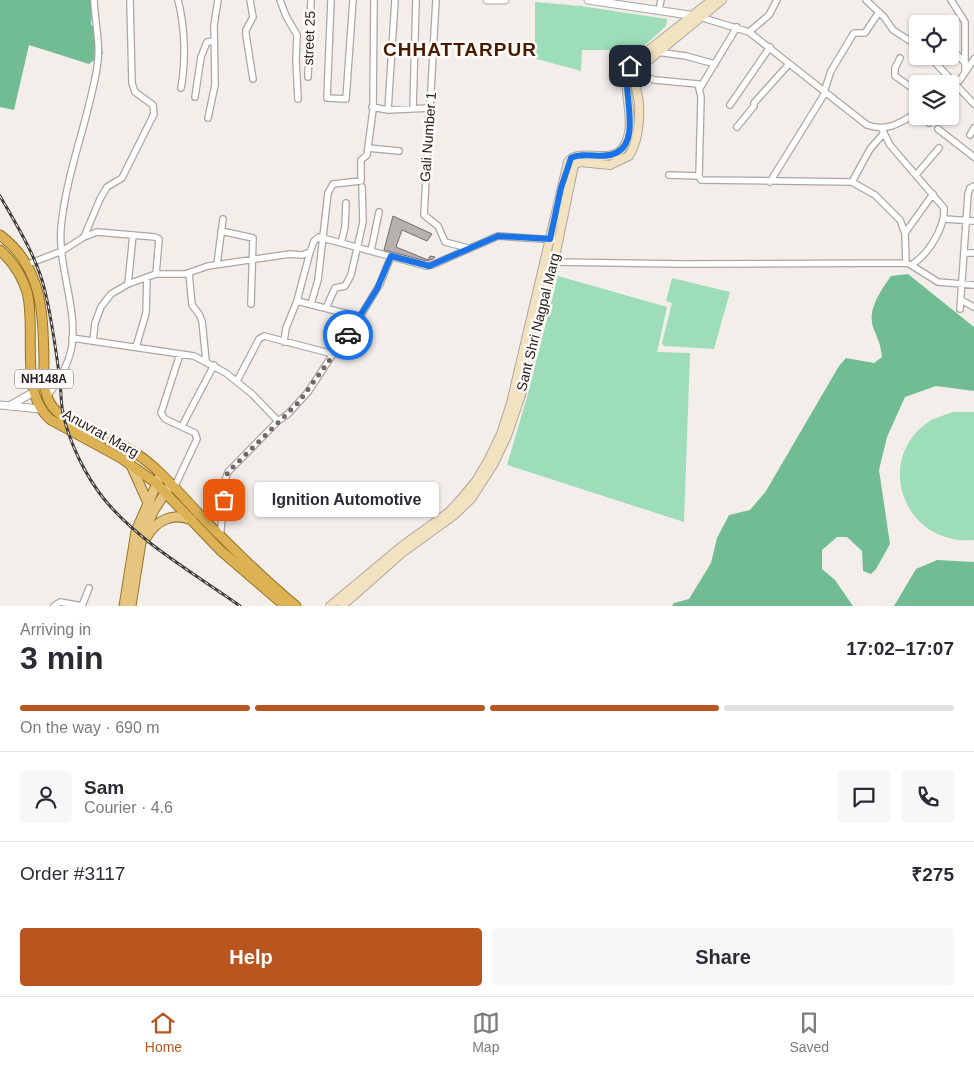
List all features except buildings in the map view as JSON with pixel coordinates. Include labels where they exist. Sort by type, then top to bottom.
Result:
[{"type":"highway","name":"Anuvrat Marg","points":[[0,235],[19,254],[35,281],[41,304],[44,383],[47,396],[53,408],[62,416],[134,452],[161,474]]},
{"type":"highway","name":"NH148A","points":[[0,250],[14,266],[26,290],[30,316],[34,392],[40,409]]},
{"type":"highway","name":"Anuvrat Marg","points":[[40,409],[51,420],[130,463],[156,483],[170,488]]},
{"type":"highway","name":"NH148A","points":[[161,474],[192,520],[220,550],[285,606]]},
{"type":"highway","name":"NH148A","points":[[170,488],[296,606]]},
{"type":"main road","name":"Sant Shri Nagpal Marg","points":[[342,606],[402,553],[453,516],[471,499],[484,482],[507,436],[521,395],[523,370],[554,239],[574,165],[580,162],[610,165],[629,156],[637,135],[640,105],[634,80],[635,74],[638,69],[712,0]]},
{"type":"main road","name":"Sant Shri Nagpal Marg","points":[[330,606],[402,546],[449,512],[476,481],[501,434],[523,370],[554,262],[554,239],[561,188],[571,158],[578,155],[608,156],[615,154],[625,146],[629,127],[630,103],[627,78],[630,66],[696,16],[722,0]]},
{"type":"main road","points":[[130,463],[148,503]]},
{"type":"main road","points":[[124,606],[136,531],[161,474]]},
{"type":"main road","points":[[131,606],[142,536],[154,510],[170,488]]},
{"type":"main road","points":[[142,545],[150,530],[160,521],[178,516],[192,520]]},
{"type":"street","points":[[47,396],[65,368],[72,338],[69,292],[62,251],[61,229],[70,171],[97,69],[99,44],[94,0]]},
{"type":"street","points":[[84,237],[100,199],[107,187],[122,178],[154,114],[153,105],[135,92],[132,83],[130,0]]},
{"type":"street","points":[[178,0],[184,52],[184,74],[181,88]]},
{"type":"street","points":[[208,118],[216,73],[214,21],[218,0]]},
{"type":"street","points":[[250,0],[253,17],[246,30],[246,35],[253,79]]},
{"type":"street","points":[[280,0],[286,16],[297,35],[298,99]]},
{"type":"street","name":"street 25","points":[[308,77],[311,0]]},
{"type":"street","points":[[331,0],[327,98],[346,99],[353,0]]},
{"type":"street","points":[[311,304],[318,280],[328,193],[333,184],[361,181],[361,160],[367,155],[372,107],[374,0]]},
{"type":"street","points":[[388,110],[395,0]]},
{"type":"street","points":[[413,109],[416,0]]},
{"type":"street","name":"Gali Number 1","points":[[436,0],[424,215],[438,226],[445,242],[468,248]]},
{"type":"street","points":[[487,0],[505,0]]},
{"type":"street","points":[[588,0],[608,1],[696,16],[749,32],[859,120],[883,131],[890,145],[942,204],[944,219],[932,242],[909,264]]},
{"type":"street","points":[[659,10],[662,0]]},
{"type":"street","points":[[749,32],[769,15],[777,0]]},
{"type":"street","points":[[866,0],[879,12],[893,30],[909,41]]},
{"type":"street","points":[[951,0],[965,22],[965,72]]},
{"type":"street","points":[[770,182],[824,92],[831,71],[852,36],[865,32],[879,12]]},
{"type":"street","points":[[699,176],[700,88],[737,28]]},
{"type":"street","points":[[195,97],[203,49],[207,42],[214,41]]},
{"type":"street","points":[[730,105],[770,47]]},
{"type":"street","points":[[658,52],[686,56],[715,64]]},
{"type":"street","points":[[959,56],[965,63]]},
{"type":"street","points":[[900,58],[895,68],[895,76],[909,86]]},
{"type":"street","points":[[959,80],[974,59]]},
{"type":"street","points":[[737,127],[754,106],[754,103],[789,64]]},
{"type":"street","points":[[938,65],[947,75]]},
{"type":"street","points":[[635,74],[655,80],[696,83],[700,88]]},
{"type":"street","points":[[959,87],[974,104]]},
{"type":"street","points":[[372,107],[388,110],[431,108]]},
{"type":"street","points":[[852,182],[883,131],[894,127],[909,117]]},
{"type":"street","points":[[970,135],[974,128]]},
{"type":"street","points":[[938,129],[974,157]]},
{"type":"street","points":[[368,148],[399,151]]},
{"type":"street","points":[[916,175],[939,148]]},
{"type":"street","points":[[669,175],[699,176],[704,180],[852,182],[875,195],[900,220],[905,233],[909,264]]},
{"type":"street","points":[[960,309],[968,192],[974,186]]},
{"type":"street","points":[[326,308],[335,288],[347,285],[351,275],[363,222],[362,187]]},
{"type":"street","points":[[905,233],[932,194]]},
{"type":"street","points":[[341,243],[345,227],[346,203]]},
{"type":"street","points":[[371,251],[379,212]]},
{"type":"street","points":[[217,264],[223,219]]},
{"type":"street","points":[[944,219],[974,221]]},
{"type":"street","points":[[221,231],[253,238],[251,304]]},
{"type":"street","points":[[26,265],[62,251],[84,237],[103,232],[159,239],[156,274]]},
{"type":"street","points":[[128,284],[133,235]]},
{"type":"street","points":[[284,342],[310,252],[316,239],[324,237],[358,248],[429,266],[492,237],[503,235],[554,239]]},
{"type":"street","points":[[93,341],[97,316],[101,307],[111,294],[128,284],[156,274],[188,273],[217,264],[290,254],[302,255],[310,252]]},
{"type":"street","points":[[964,253],[974,253]]},
{"type":"street","points":[[220,536],[224,516],[224,481],[228,472],[308,392],[360,317],[380,284],[391,256]]},
{"type":"street","points":[[554,262],[909,264],[938,282],[974,286]]},
{"type":"street","points":[[188,273],[192,305],[202,321],[206,361]]},
{"type":"street","points":[[136,347],[146,312],[147,277]]},
{"type":"street","points":[[961,300],[974,307]]},
{"type":"street","points":[[297,301],[360,317]]},
{"type":"street","points":[[237,381],[261,337],[268,336],[284,342],[309,346],[333,354]]},
{"type":"street","points":[[72,338],[180,354],[206,361],[237,381],[278,422]]},
{"type":"street","points":[[170,488],[197,439],[195,433],[165,419],[161,413],[180,354]]},
{"type":"street","points":[[182,426],[214,365]]},
{"type":"street","points":[[9,406],[34,392]]},
{"type":"street","points":[[0,405],[40,409]]},
{"type":"street","points":[[54,606],[60,602],[82,606],[89,588]]},
{"type":"green space","points":[[0,0],[93,0],[91,25],[98,28],[103,54],[89,64],[29,45],[14,110],[0,107]]},
{"type":"green space","points":[[535,2],[581,6],[667,19],[666,26],[631,58],[616,50],[582,50],[581,71],[533,58],[535,56]]},
{"type":"green space","points":[[908,274],[974,327],[974,391],[936,386],[905,397],[887,437],[879,470],[890,544],[876,569],[871,574],[863,571],[862,551],[847,537],[837,537],[822,550],[822,569],[835,580],[853,606],[672,606],[674,603],[689,599],[711,563],[717,538],[729,515],[750,510],[766,491],[839,366],[846,358],[874,363],[882,357],[880,345],[873,327],[872,313],[874,306],[891,276]]},
{"type":"green space","points":[[558,276],[667,307],[657,352],[690,353],[684,522],[507,465],[527,397]]},
{"type":"green space","points":[[672,278],[730,292],[714,349],[664,346],[662,343],[672,303],[666,301]]},
{"type":"green space","points":[[953,412],[974,412],[974,540],[949,538],[929,529],[914,515],[904,496],[900,476],[903,456],[913,436],[931,420]]},
{"type":"green space","points":[[937,560],[974,562],[974,606],[894,606],[916,569]]},
{"type":"railway","points":[[0,196],[26,242],[41,278],[54,336],[63,414],[74,448],[91,480],[118,515],[134,529],[168,557],[240,606]]},
{"type":"way so far","points":[[224,500],[224,481],[228,472],[308,392],[348,335]]},
{"type":"place","name":"Ignition Automotive","points":[[224,500]]},
{"type":"district","name":"CHHATTARPUR","points":[[460,49]]},
{"type":"route","points":[[348,335],[380,284],[391,256],[423,266],[429,266],[492,237],[503,235],[550,239],[561,188],[568,162],[571,158],[578,155],[608,156],[615,154],[625,146],[629,127],[630,103],[627,78],[630,66]]}]
